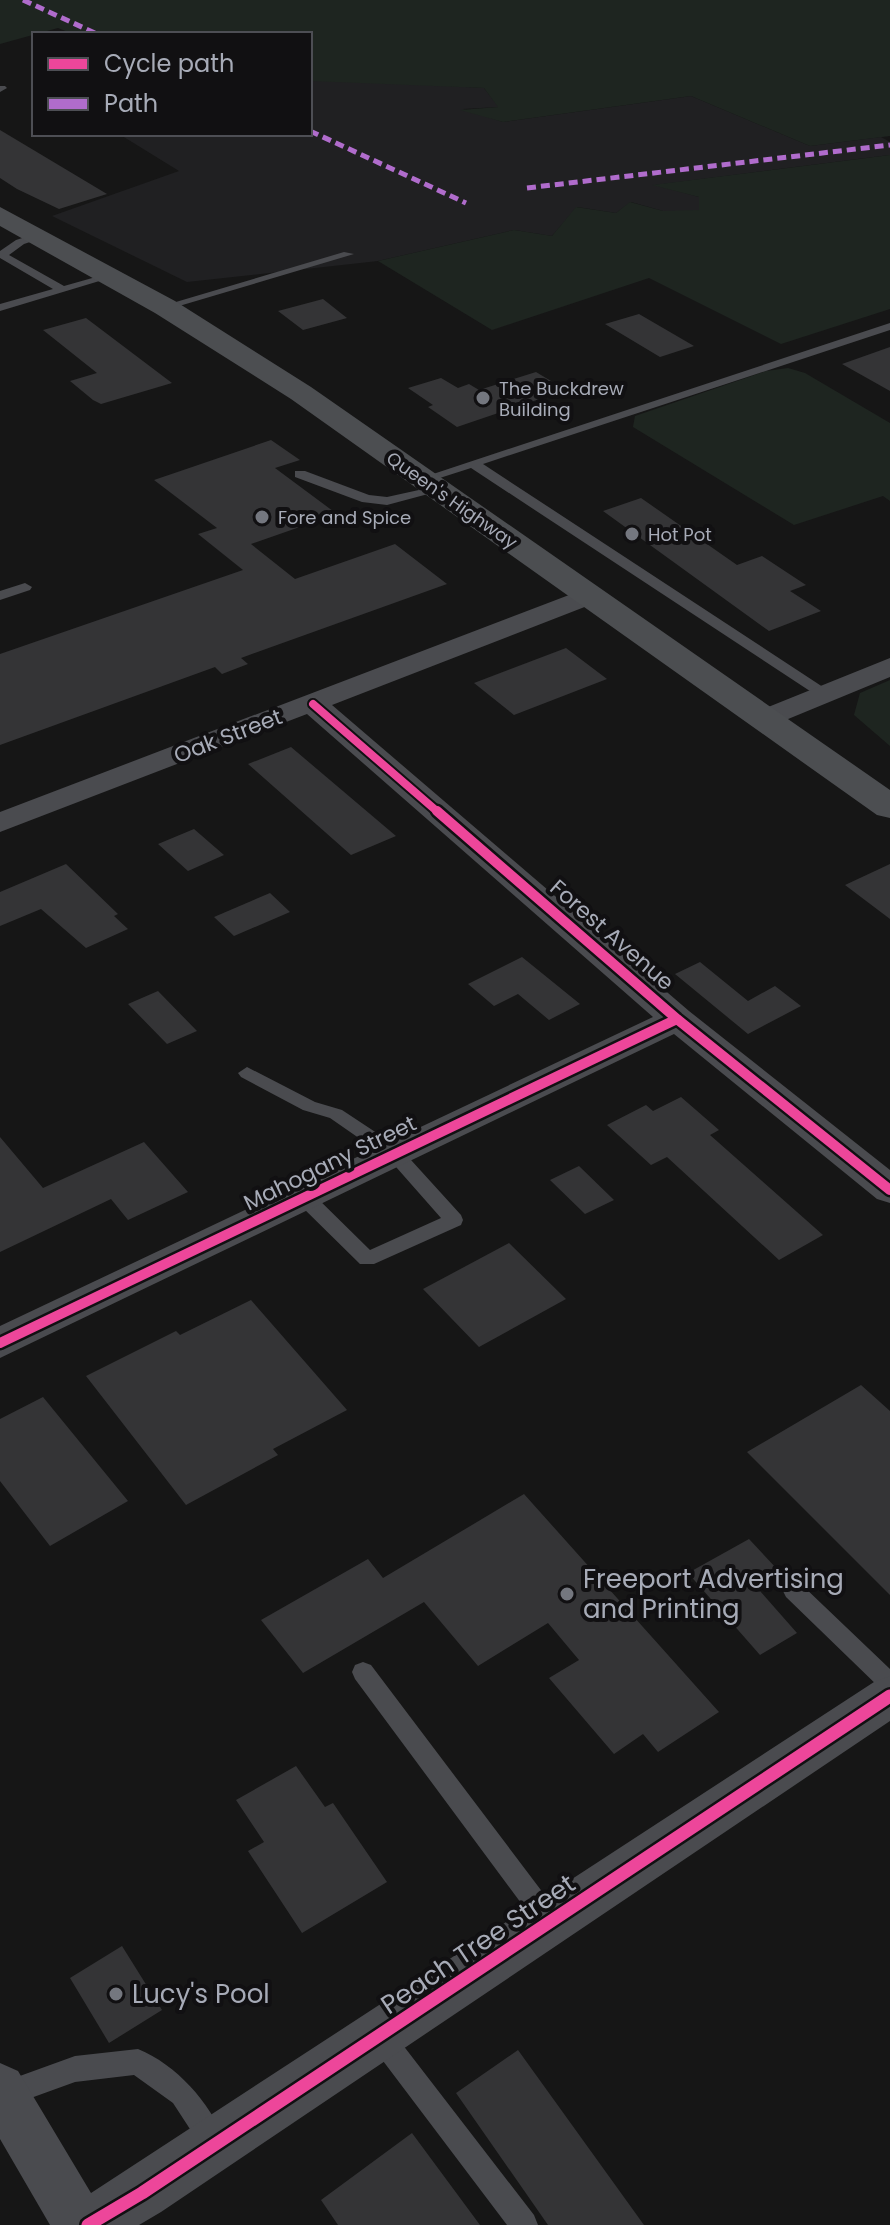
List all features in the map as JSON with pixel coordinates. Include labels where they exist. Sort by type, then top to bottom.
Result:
[{"type":"main road","name":"Queen's Highway","points":[[0,215],[165,307],[301,393],[890,807]]},
{"type":"street","name":"Oak Street","points":[[0,823],[590,595]]},
{"type":"street","points":[[766,718],[890,667]]},
{"type":"street","name":"Forest Avenue","points":[[313,704],[677,1019],[890,1190]]},
{"type":"street","name":"Mahogany Street","points":[[0,1343],[677,1019]]},
{"type":"street","name":"Peach Tree Street","points":[[88,2225],[215,2145],[890,1696]]},
{"type":"street","points":[[2,2092],[80,2225]]},
{"type":"lane","points":[[38,236],[20,242],[2,255],[63,290]]},
{"type":"lane","points":[[165,307],[348,254]]},
{"type":"lane","points":[[0,308],[110,276]]},
{"type":"lane","points":[[300,474],[367,499],[387,501],[473,463],[890,326]]},
{"type":"lane","points":[[473,463],[824,694]]},
{"type":"lane","points":[[0,596],[25,587]]},
{"type":"lane","points":[[247,1073],[309,1106],[336,1114],[395,1154],[454,1220],[367,1259],[304,1197]]},
{"type":"lane","points":[[794,1591],[890,1683]]},
{"type":"lane","points":[[363,1672],[550,1922]]},
{"type":"lane","points":[[380,2035],[524,2225]]},
{"type":"lane","points":[[2,2092],[75,2069],[138,2062],[182,2094],[215,2145]]},
{"type":"shaded area","points":[[0,0],[890,0],[890,136],[810,146],[691,96],[503,122],[460,110],[498,107],[484,88],[312,81],[312,32],[68,32],[58,28],[32,32],[32,35],[0,44]]},
{"type":"shaded area","points":[[312,81],[484,88],[499,107],[463,109],[503,122],[691,96],[810,146],[881,137],[890,142],[890,155],[655,185],[699,197],[699,211],[663,211],[631,202],[616,213],[577,207],[552,236],[514,230],[378,261],[187,282],[52,216],[179,171],[122,136],[312,136]]},
{"type":"shaded area","points":[[890,155],[890,309],[781,344],[649,278],[492,330],[378,261],[514,230],[552,236],[576,207],[616,213],[630,202],[663,211],[699,210],[699,197],[652,185]]},
{"type":"shaded area","points":[[788,368],[805,373],[890,423],[890,501],[883,496],[794,525],[633,427],[635,416],[766,371]]},
{"type":"shaded area","points":[[890,680],[890,746],[854,715],[860,693]]},
{"type":"building","points":[[0,130],[107,194],[59,209],[17,189],[0,178]]},
{"type":"building","points":[[323,299],[347,318],[303,330],[278,311]]},
{"type":"building","points":[[639,314],[694,346],[660,357],[605,324]]},
{"type":"building","points":[[86,318],[172,383],[101,404],[93,400],[70,381],[97,373],[43,330]]},
{"type":"building","points":[[890,347],[890,391],[842,364]]},
{"type":"building","name":"The Buckdrew Building","points":[[536,372],[566,390],[457,427],[428,407],[433,405],[408,388],[441,378],[458,388],[469,384],[479,390]]},
{"type":"building","points":[[271,440],[300,460],[275,468],[337,514],[251,544],[295,579],[395,544],[447,584],[241,658],[248,664],[222,674],[215,667],[0,745],[0,654],[243,570],[198,534],[217,528],[154,480]]},
{"type":"building","points":[[641,498],[737,565],[762,556],[806,585],[790,591],[821,611],[769,631],[603,511]]},
{"type":"building","points":[[566,648],[607,679],[514,715],[474,683]]},
{"type":"building","points":[[291,747],[396,836],[351,855],[248,764]]},
{"type":"building","points":[[194,829],[224,855],[188,871],[158,844]]},
{"type":"building","points":[[66,864],[118,914],[114,916],[128,929],[86,948],[41,909],[0,926],[0,892]]},
{"type":"building","points":[[890,864],[890,919],[845,885]]},
{"type":"building","points":[[270,893],[290,912],[234,936],[214,917]]},
{"type":"building","points":[[522,957],[580,1004],[549,1020],[518,994],[494,1006],[468,984]]},
{"type":"building","points":[[700,962],[748,1001],[775,986],[801,1006],[748,1034],[675,974]]},
{"type":"building","points":[[158,991],[197,1031],[167,1044],[128,1004]]},
{"type":"building","points":[[681,1097],[719,1130],[710,1135],[823,1235],[779,1260],[667,1157],[651,1165],[607,1125],[646,1105],[653,1111]]},
{"type":"building","points":[[0,1137],[43,1188],[144,1142],[188,1192],[128,1220],[111,1199],[0,1252]]},
{"type":"building","points":[[579,1166],[614,1200],[585,1214],[550,1180]]},
{"type":"building","points":[[509,1243],[566,1299],[479,1347],[423,1289]]},
{"type":"building","points":[[251,1300],[347,1410],[273,1449],[278,1455],[186,1505],[86,1376],[176,1331],[180,1335]]},
{"type":"building","points":[[861,1385],[890,1411],[890,1595],[747,1452]]},
{"type":"building","points":[[43,1397],[128,1501],[50,1546],[0,1481],[0,1419]]},
{"type":"building","points":[[524,1494],[719,1712],[658,1752],[643,1734],[614,1754],[549,1678],[579,1660],[548,1623],[478,1666],[424,1602],[303,1673],[261,1620],[368,1559],[383,1578]]},
{"type":"building","points":[[749,1539],[777,1569],[753,1583],[797,1633],[760,1655],[688,1573]]},
{"type":"building","points":[[296,1766],[325,1807],[333,1803],[387,1882],[302,1933],[248,1851],[264,1842],[236,1800]]},
{"type":"building","name":"Lucy's Pool","points":[[122,1946],[162,2010],[109,2043],[70,1978]]},
{"type":"building","points":[[518,2050],[644,2225],[548,2225],[456,2093]]},
{"type":"building","points":[[412,2133],[480,2225],[338,2225],[321,2200]]},
{"type":"marked path","points":[[23,0],[93,32]]},
{"type":"marked path","points":[[312,132],[466,203]]},
{"type":"marked path","points":[[527,188],[890,145]]},
{"type":"cycle path","points":[[313,704],[677,1019],[890,1190]]},
{"type":"cycle path","points":[[0,1343],[677,1019]]},
{"type":"cycle path","points":[[88,2225],[142,2193],[890,1696]]},
{"type":"place","name":"The Buckdrew Building","points":[[483,398]]},
{"type":"place","name":"Fore and Spice","points":[[262,517]]},
{"type":"place","name":"Hot Pot","points":[[632,534]]},
{"type":"place","name":"Freeport Advertising and Printing","points":[[567,1594]]},
{"type":"place","name":"Lucy's Pool","points":[[116,1994]]}]
